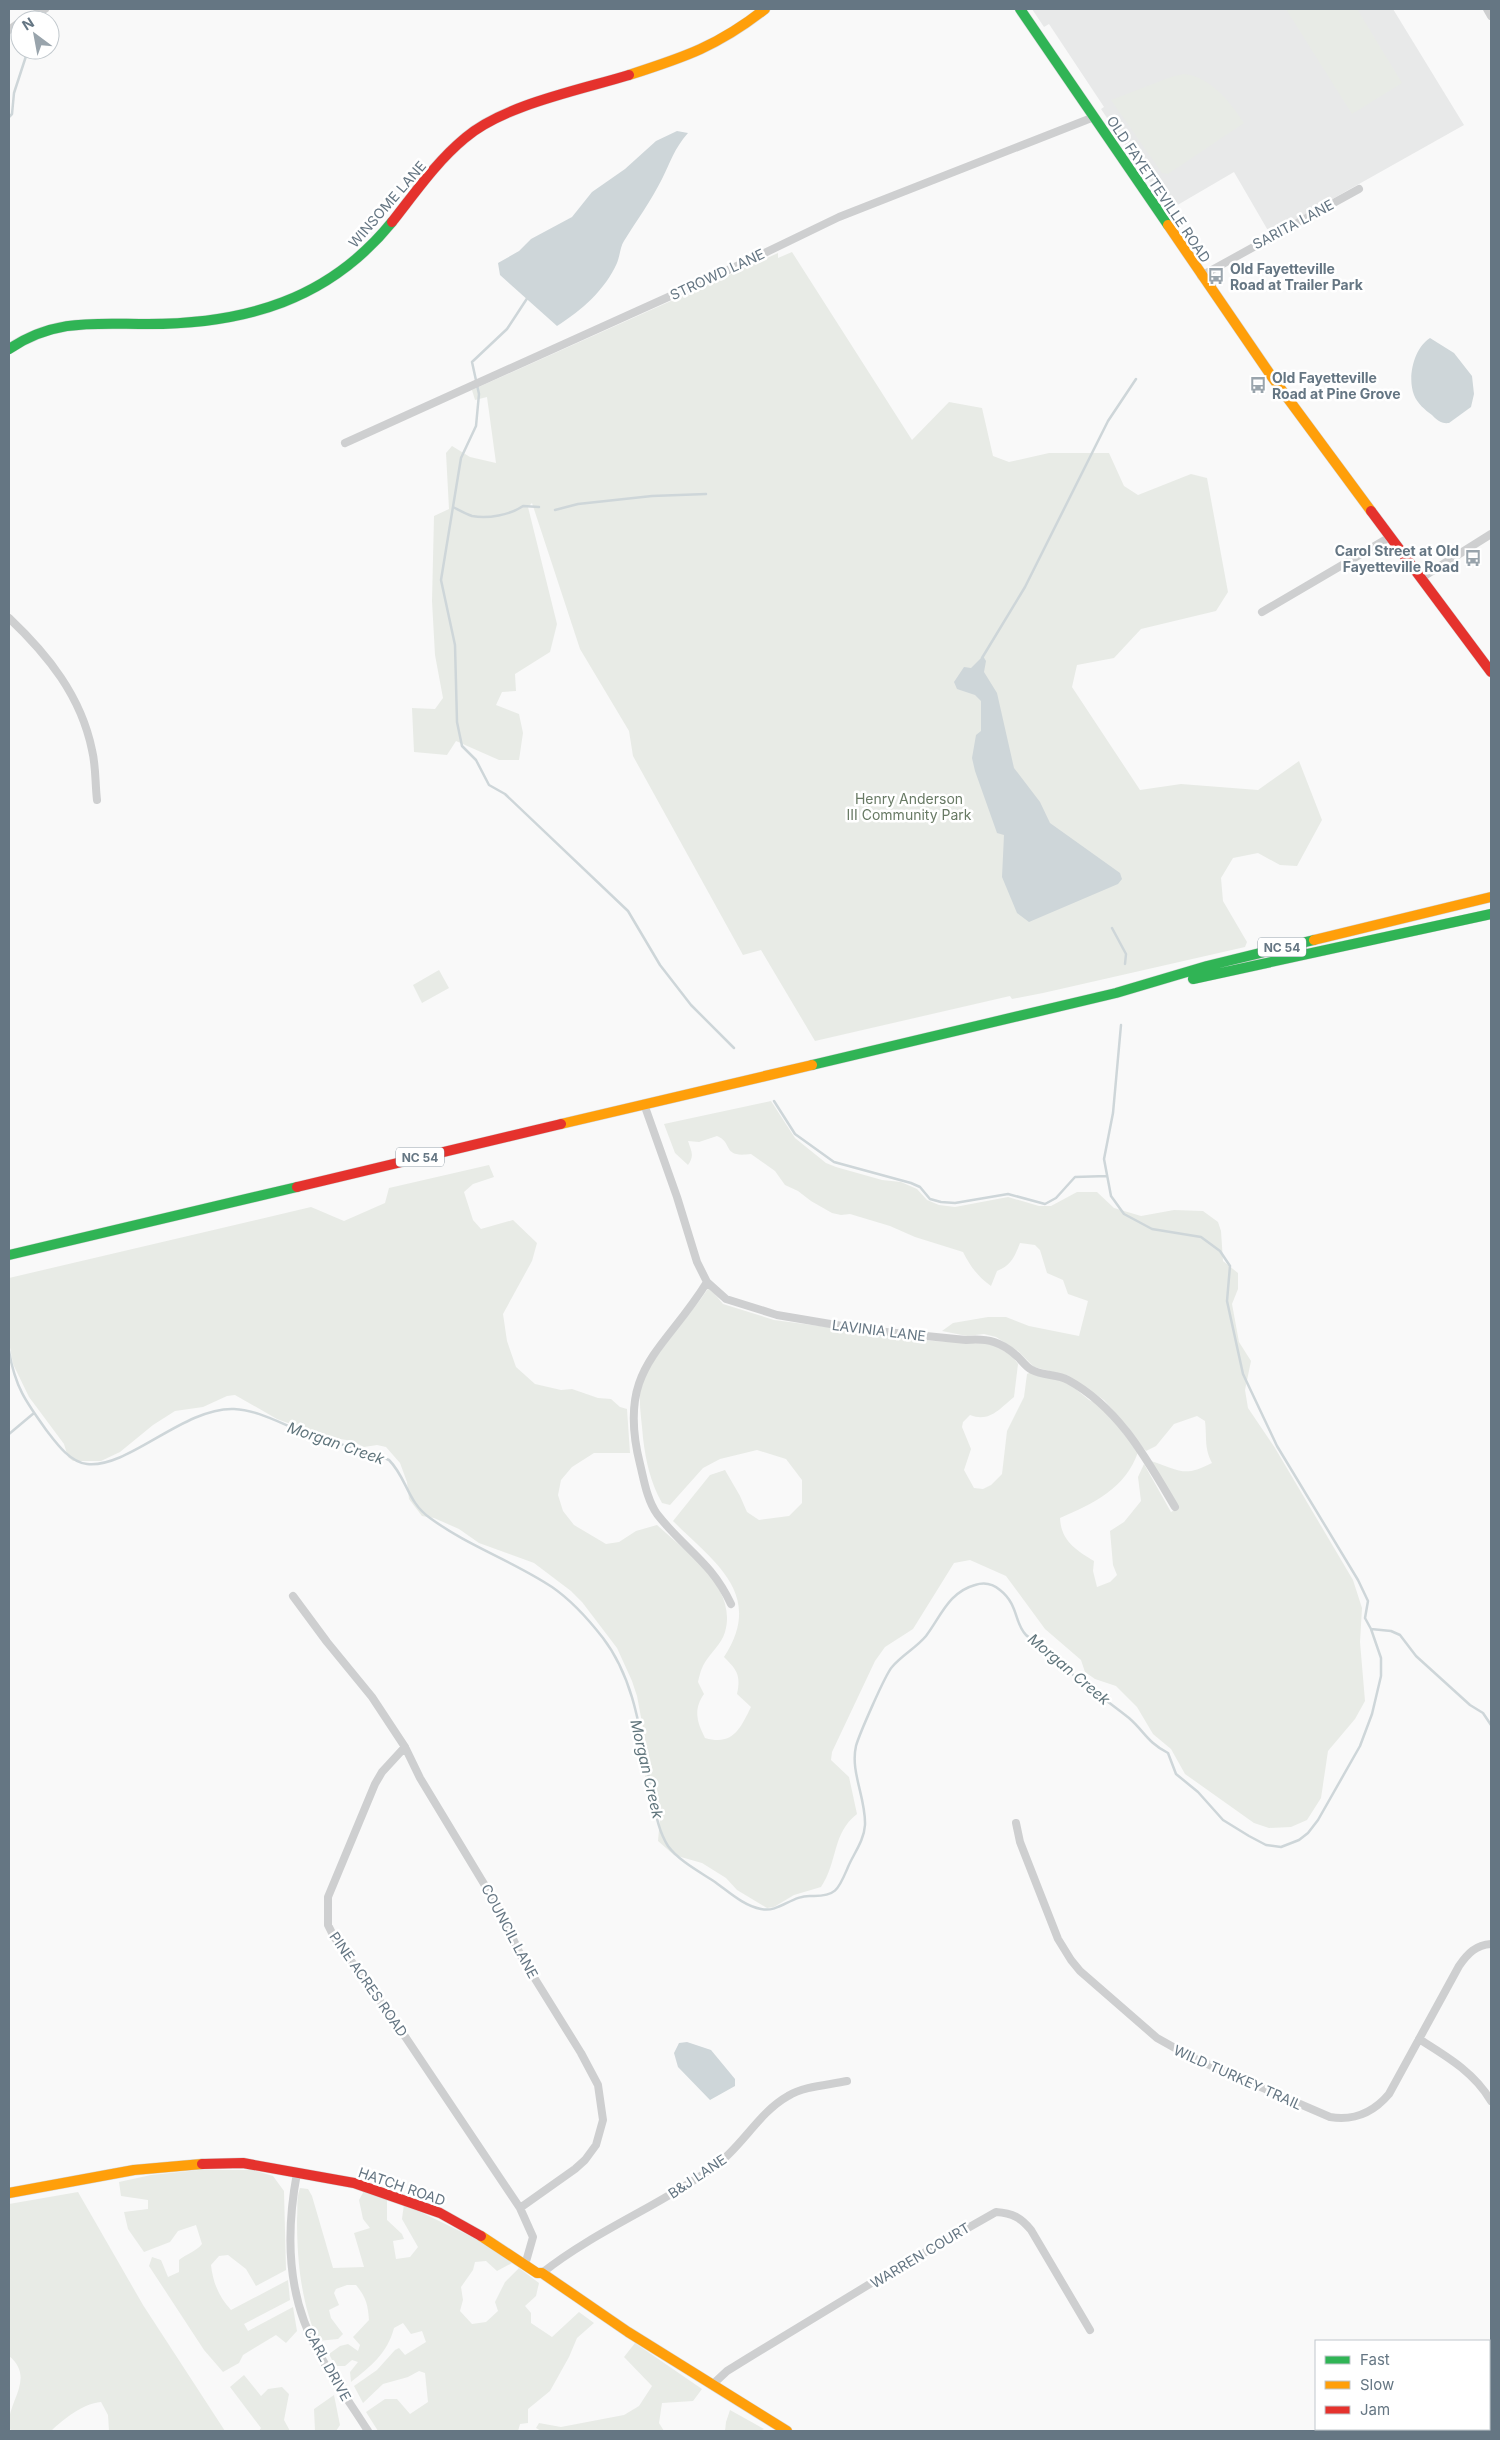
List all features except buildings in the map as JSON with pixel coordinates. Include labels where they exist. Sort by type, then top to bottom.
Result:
[{"type":"main road","name":"WINSOME LANE","points":[[9,349],[37,333],[59,325],[106,322],[186,324],[222,320],[257,312],[303,293],[356,260],[382,235],[452,148],[484,124],[512,112],[710,48],[744,26],[765,9]]},
{"type":"main road","name":"OLD FAYETTEVILLE ROAD","points":[[1020,9],[1272,378],[1491,672]]},
{"type":"main road","name":"NC 54","points":[[9,1255],[1116,993],[1207,966],[1491,897]]},
{"type":"main road","name":"NC 54","points":[[1116,993],[1159,987],[1491,914]]},
{"type":"main road","name":"HATCH ROAD","points":[[9,2193],[105,2174],[204,2163],[243,2163],[354,2183],[440,2213],[502,2248],[628,2332],[787,2431]]},
{"type":"street","points":[[1487,9],[1491,16]]},
{"type":"street","name":"STROWD LANE","points":[[345,443],[748,261],[839,217],[1094,118]]},
{"type":"street","name":"SARITA LANE","points":[[1201,276],[1359,189]]},
{"type":"street","points":[[1422,578],[1491,534]]},
{"type":"street","points":[[1262,612],[1390,537]]},
{"type":"street","points":[[9,618],[30,638],[54,666],[75,698],[92,750],[97,800]]},
{"type":"street","name":"LAVINIA LANE","points":[[644,1104],[677,1197],[697,1262],[707,1282],[726,1299],[777,1315],[866,1330],[995,1341],[1017,1356],[1031,1370],[1067,1380],[1101,1402],[1123,1425],[1127,1434],[1142,1452],[1174,1507]]},
{"type":"street","points":[[707,1282],[657,1348],[641,1374],[634,1395],[634,1422],[638,1456],[648,1493],[656,1512],[705,1562],[721,1583],[731,1604]]},
{"type":"street","name":"COUNCIL LANE","points":[[293,1596],[327,1642],[372,1697],[405,1747],[420,1778],[475,1864],[522,1958],[581,2053],[600,2092],[603,2120],[601,2133],[591,2153],[575,2169],[520,2208]]},
{"type":"street","name":"PINE ACRES ROAD","points":[[405,1747],[382,1772],[375,1784],[342,1859],[328,1897],[328,1925],[334,1937],[398,2026],[520,2208]]},
{"type":"street","name":"WILD TURKEY TRAIL","points":[[1016,1823],[1020,1842],[1058,1939],[1080,1971],[1157,2038],[1180,2052],[1330,2117],[1350,2118],[1368,2113],[1382,2102],[1389,2094],[1465,1957],[1480,1945],[1491,1944]]},
{"type":"street","points":[[1418,2039],[1461,2066],[1479,2084],[1491,2101]]},
{"type":"street","name":"B&J LANE","points":[[542,2273],[577,2248],[680,2190],[716,2166],[733,2152],[769,2110],[787,2096],[847,2081]]},
{"type":"street","name":"CARL DRIVE","points":[[296,2173],[290,2243],[292,2272],[304,2321],[317,2348],[368,2431]]},
{"type":"street","points":[[520,2208],[533,2237],[525,2265]]},
{"type":"street","name":"WARREN COURT","points":[[712,2385],[727,2371],[756,2353],[886,2274],[996,2212],[1008,2213],[1021,2218],[1031,2230],[1090,2330]]},
{"type":"shaded area","points":[[1032,9],[1393,9],[1464,125],[1270,234],[1234,172],[1169,210],[1101,109],[1104,107],[1049,24],[1044,27]]},
{"type":"shaded area","points":[[677,131],[688,133],[676,150],[653,195],[623,243],[612,273],[592,299],[557,326],[500,275],[498,263],[519,251],[531,239],[572,217],[592,192],[625,169],[656,141]]},
{"type":"shaded area","points":[[1430,338],[1454,353],[1472,376],[1474,394],[1471,407],[1449,423],[1439,421],[1424,409],[1415,398],[1412,388],[1413,364],[1420,349]]},
{"type":"shaded area","points":[[983,656],[986,661],[984,672],[997,693],[1014,768],[1040,802],[1050,823],[1120,873],[1122,879],[1118,884],[1029,922],[1017,913],[1002,877],[1004,835],[997,833],[972,758],[976,735],[981,731],[981,701],[975,695],[957,689],[954,682],[964,667],[971,668]]},
{"type":"shaded area","points":[[687,2042],[711,2050],[735,2079],[735,2086],[710,2100],[678,2067],[674,2053],[679,2043]]},
{"type":"green space","points":[[1286,9],[1357,9],[1402,83],[1352,114]]},
{"type":"green space","points":[[1184,74],[1194,76],[1211,85],[1233,107],[1244,123],[1168,174],[1162,173],[1111,100],[1171,77]]},
{"type":"green space","name":"Henry Anderson III Community Park","points":[[792,252],[912,440],[949,402],[982,408],[993,456],[1009,462],[1049,453],[1109,453],[1124,486],[1138,495],[1191,474],[1207,478],[1228,592],[1216,611],[1141,629],[1114,658],[1077,665],[1072,687],[1140,790],[1181,784],[1258,790],[1299,761],[1322,820],[1297,866],[1280,865],[1258,853],[1233,858],[1221,878],[1223,901],[1247,942],[1245,947],[1043,993],[1012,999],[1010,996],[815,1041],[761,950],[743,955],[633,756],[629,731],[580,649],[532,503],[528,507],[557,624],[550,652],[515,674],[516,691],[502,692],[496,705],[519,714],[523,733],[519,760],[499,760],[456,741],[447,755],[414,752],[412,708],[435,709],[443,698],[435,655],[432,601],[434,516],[449,509],[446,453],[452,446],[470,457],[496,463],[487,397],[475,400],[472,390],[778,253],[778,258]]},
{"type":"green space","points":[[439,970],[449,988],[422,1003],[413,985]]},
{"type":"green space","points":[[771,1101],[795,1138],[826,1163],[882,1180],[901,1182],[917,1189],[927,1200],[939,1205],[955,1207],[1008,1197],[1039,1206],[1051,1206],[1077,1192],[1097,1192],[1114,1208],[1141,1216],[1174,1210],[1203,1211],[1218,1222],[1221,1231],[1223,1261],[1238,1273],[1238,1289],[1232,1304],[1239,1342],[1251,1361],[1245,1390],[1248,1408],[1275,1448],[1353,1580],[1362,1608],[1360,1642],[1365,1701],[1355,1719],[1328,1751],[1321,1798],[1307,1820],[1291,1827],[1269,1828],[1254,1823],[1185,1774],[1171,1749],[1153,1734],[1137,1707],[1116,1686],[1095,1679],[1085,1672],[1081,1660],[1045,1629],[1006,1576],[970,1560],[954,1563],[913,1629],[885,1647],[875,1661],[832,1752],[831,1760],[849,1777],[857,1814],[843,1830],[830,1868],[821,1887],[794,1895],[774,1907],[767,1908],[737,1890],[726,1878],[702,1863],[674,1855],[658,1841],[660,1818],[657,1803],[651,1799],[644,1781],[648,1765],[648,1755],[637,1696],[617,1648],[582,1602],[571,1591],[534,1563],[479,1543],[459,1529],[434,1518],[422,1516],[409,1499],[407,1482],[400,1463],[386,1447],[377,1445],[364,1447],[352,1441],[323,1436],[277,1419],[235,1395],[227,1396],[203,1407],[175,1411],[153,1425],[120,1452],[101,1461],[73,1461],[68,1457],[64,1444],[29,1397],[13,1364],[9,1342],[9,1278],[311,1207],[344,1221],[385,1203],[389,1188],[489,1165],[494,1177],[473,1184],[464,1192],[473,1220],[481,1229],[513,1220],[537,1243],[532,1261],[503,1314],[507,1341],[516,1367],[535,1384],[561,1390],[572,1389],[598,1398],[611,1399],[620,1407],[627,1409],[630,1453],[594,1453],[572,1467],[561,1480],[558,1495],[563,1511],[574,1525],[606,1544],[619,1542],[636,1531],[657,1525],[707,1572],[717,1585],[724,1600],[727,1616],[725,1632],[721,1641],[704,1664],[698,1682],[704,1694],[698,1705],[697,1716],[705,1738],[722,1740],[729,1738],[739,1729],[751,1707],[737,1694],[737,1673],[724,1657],[735,1635],[739,1615],[737,1597],[718,1565],[673,1521],[710,1475],[725,1470],[747,1512],[759,1520],[789,1516],[802,1503],[802,1480],[786,1459],[757,1450],[720,1459],[703,1468],[670,1505],[662,1503],[654,1487],[644,1447],[640,1409],[640,1392],[643,1381],[659,1354],[709,1287],[723,1304],[774,1320],[933,1341],[993,1344],[1013,1357],[1018,1364],[1014,1397],[989,1416],[977,1417],[970,1415],[963,1422],[962,1427],[971,1449],[964,1470],[974,1488],[983,1489],[991,1485],[1002,1474],[1007,1431],[1024,1397],[1027,1374],[1031,1372],[1066,1381],[1089,1400],[1100,1405],[1121,1428],[1138,1452],[1133,1465],[1117,1485],[1084,1507],[1060,1518],[1066,1539],[1081,1553],[1094,1561],[1093,1571],[1097,1587],[1110,1582],[1117,1575],[1113,1565],[1110,1531],[1124,1522],[1141,1501],[1138,1477],[1144,1464],[1171,1512],[1178,1508],[1151,1461],[1182,1471],[1202,1468],[1212,1463],[1207,1448],[1205,1421],[1197,1416],[1174,1424],[1156,1446],[1146,1451],[1104,1400],[1069,1376],[1034,1367],[1018,1351],[996,1337],[984,1334],[967,1336],[942,1331],[953,1323],[988,1317],[1006,1317],[1029,1326],[1079,1336],[1088,1301],[1068,1294],[1063,1280],[1047,1273],[1040,1250],[1035,1245],[1020,1243],[1009,1263],[997,1271],[991,1286],[975,1271],[963,1252],[850,1214],[832,1213],[785,1185],[775,1171],[751,1154],[742,1155],[732,1152],[725,1142],[717,1136],[699,1142],[688,1141],[692,1156],[688,1165],[675,1153],[664,1124]]},
{"type":"green space","points":[[199,2170],[253,2170],[273,2176],[284,2191],[286,2270],[256,2286],[246,2269],[228,2255],[219,2256],[211,2265],[217,2289],[231,2310],[288,2280],[290,2300],[244,2324],[248,2331],[293,2307],[297,2331],[286,2343],[276,2335],[243,2355],[239,2363],[223,2372],[204,2350],[149,2266],[152,2257],[161,2260],[168,2277],[179,2272],[179,2260],[202,2244],[196,2225],[178,2231],[170,2242],[144,2252],[128,2229],[124,2212],[148,2209],[148,2200],[121,2196],[119,2182],[151,2175]]},
{"type":"green space","points":[[300,2188],[308,2189],[312,2196],[333,2268],[364,2267],[354,2233],[370,2228],[363,2219],[359,2200],[365,2189],[387,2196],[387,2220],[402,2234],[404,2239],[393,2241],[396,2259],[410,2257],[418,2247],[402,2219],[404,2204],[499,2250],[512,2263],[497,2271],[486,2261],[475,2262],[473,2270],[461,2287],[463,2300],[460,2311],[472,2324],[486,2322],[498,2311],[495,2302],[505,2282],[519,2268],[539,2283],[536,2296],[525,2306],[531,2313],[531,2323],[552,2337],[579,2312],[594,2323],[577,2338],[550,2391],[528,2409],[528,2423],[520,2424],[518,2431],[378,2431],[366,2412],[385,2399],[397,2399],[410,2414],[428,2402],[425,2373],[419,2371],[408,2377],[383,2384],[363,2403],[354,2386],[377,2370],[395,2350],[399,2348],[405,2355],[426,2342],[422,2331],[411,2334],[403,2323],[394,2328],[387,2345],[377,2359],[351,2382],[350,2372],[358,2362],[352,2360],[345,2366],[335,2366],[329,2354],[340,2346],[348,2344],[358,2351],[360,2345],[353,2337],[369,2320],[368,2310],[366,2301],[356,2285],[347,2285],[336,2289],[334,2293],[339,2305],[329,2310],[331,2318],[343,2334],[338,2339],[318,2341],[304,2296],[299,2266],[297,2219]]},
{"type":"green space","points":[[78,2192],[143,2305],[225,2431],[109,2431],[108,2415],[101,2402],[81,2409],[51,2431],[11,2431],[10,2413],[20,2384],[20,2375],[17,2365],[9,2356],[9,2204]]},
{"type":"green space","points":[[635,2343],[702,2389],[693,2401],[662,2403],[659,2423],[664,2431],[541,2431],[536,2428],[539,2423],[561,2427],[624,2415],[639,2406],[652,2386],[624,2357]]},
{"type":"green space","points":[[244,2375],[261,2396],[268,2389],[282,2387],[289,2394],[284,2420],[290,2431],[259,2431],[261,2428],[230,2387]]},
{"type":"green space","points":[[334,2395],[340,2425],[336,2431],[315,2431],[314,2409]]},
{"type":"green space","points":[[730,2410],[764,2429],[760,2431],[725,2431]]},
{"type":"waterway","points":[[9,117],[12,114],[14,93],[25,60]]},
{"type":"waterway","points":[[528,297],[507,329],[472,362],[479,394],[476,426],[461,458],[441,580],[455,645],[457,722],[462,746],[476,760],[489,785],[505,794],[628,911],[660,965],[691,1005],[734,1048]]},
{"type":"waterway","points":[[982,658],[1025,587],[1108,421],[1136,379]]},
{"type":"waterway","points":[[555,510],[578,504],[652,496],[706,494]]},
{"type":"waterway","points":[[453,507],[472,516],[485,517],[499,516],[523,506],[539,507]]},
{"type":"waterway","points":[[1112,928],[1126,954],[1125,964]]},
{"type":"waterway","name":"Morgan Creek","points":[[9,1351],[11,1364],[22,1394],[60,1447],[81,1463],[103,1463],[120,1457],[196,1417],[215,1411],[234,1409],[253,1412],[306,1433],[389,1460],[400,1474],[416,1505],[422,1512],[460,1537],[552,1587],[573,1604],[598,1631],[614,1655],[630,1691],[636,1710],[657,1818],[664,1839],[678,1857],[749,1905],[761,1909],[774,1909],[804,1896],[820,1896],[832,1893],[839,1886],[861,1842],[864,1831],[865,1815],[855,1766],[856,1746],[878,1693],[892,1667],[926,1636],[952,1599],[966,1588],[982,1584],[994,1586],[1006,1596],[1026,1635],[1043,1645],[1067,1670],[1129,1718],[1151,1741],[1168,1753],[1176,1774],[1198,1792],[1223,1820],[1266,1845],[1281,1847],[1299,1840],[1308,1833],[1318,1820],[1360,1746],[1372,1714],[1381,1676],[1381,1658],[1365,1618],[1368,1601],[1358,1580],[1277,1446],[1243,1374],[1227,1301],[1230,1266],[1220,1251],[1201,1237],[1152,1229],[1124,1214],[1111,1196],[1104,1159],[1113,1113],[1121,1025]]},
{"type":"waterway","points":[[774,1101],[795,1134],[834,1162],[911,1183],[920,1187],[930,1199],[941,1202],[955,1203],[1008,1194],[1045,1204],[1056,1198],[1075,1177],[1107,1176]]},
{"type":"waterway","points":[[9,1434],[34,1413]]},
{"type":"waterway","name":"Morgan Creek","points":[[1371,1629],[1391,1631],[1400,1635],[1416,1656],[1470,1705],[1483,1713],[1491,1725]]},
{"type":"traffic: fast","points":[[1020,9],[1168,225]]},
{"type":"traffic: fast","points":[[9,349],[26,339],[59,327],[93,324],[184,323],[218,319],[251,312],[283,302],[313,289],[341,271],[367,249],[392,222]]},
{"type":"traffic: fast","points":[[1193,979],[1491,914]]},
{"type":"traffic: fast","points":[[812,1065],[1116,993],[1207,966],[1314,940]]},
{"type":"traffic: fast","points":[[9,1255],[297,1187]]},
{"type":"traffic: slow","points":[[629,75],[700,49],[732,32],[765,9]]},
{"type":"traffic: slow","points":[[1168,225],[1272,377],[1371,511]]},
{"type":"traffic: slow","points":[[1314,940],[1491,897]]},
{"type":"traffic: slow","points":[[561,1124],[812,1065]]},
{"type":"traffic: slow","points":[[9,2193],[134,2170],[202,2164]]},
{"type":"traffic: slow","points":[[481,2236],[537,2273],[542,2273],[628,2332],[787,2431]]},
{"type":"traffic: jam","points":[[392,222],[426,178],[454,147],[481,126],[500,116],[543,100],[629,75]]},
{"type":"traffic: jam","points":[[1371,511],[1491,672]]},
{"type":"traffic: jam","points":[[297,1187],[561,1124]]},
{"type":"traffic: jam","points":[[202,2164],[243,2163],[354,2183],[440,2213],[481,2236]]},
{"type":"place","name":"Old Fayetteville Road at Trailer Park","points":[[1216,276]]},
{"type":"place","name":"Old Fayetteville Road at Pine Grove","points":[[1258,385]]},
{"type":"place","name":"Carol Street at Old Fayetteville Road","points":[[1473,558]]}]
